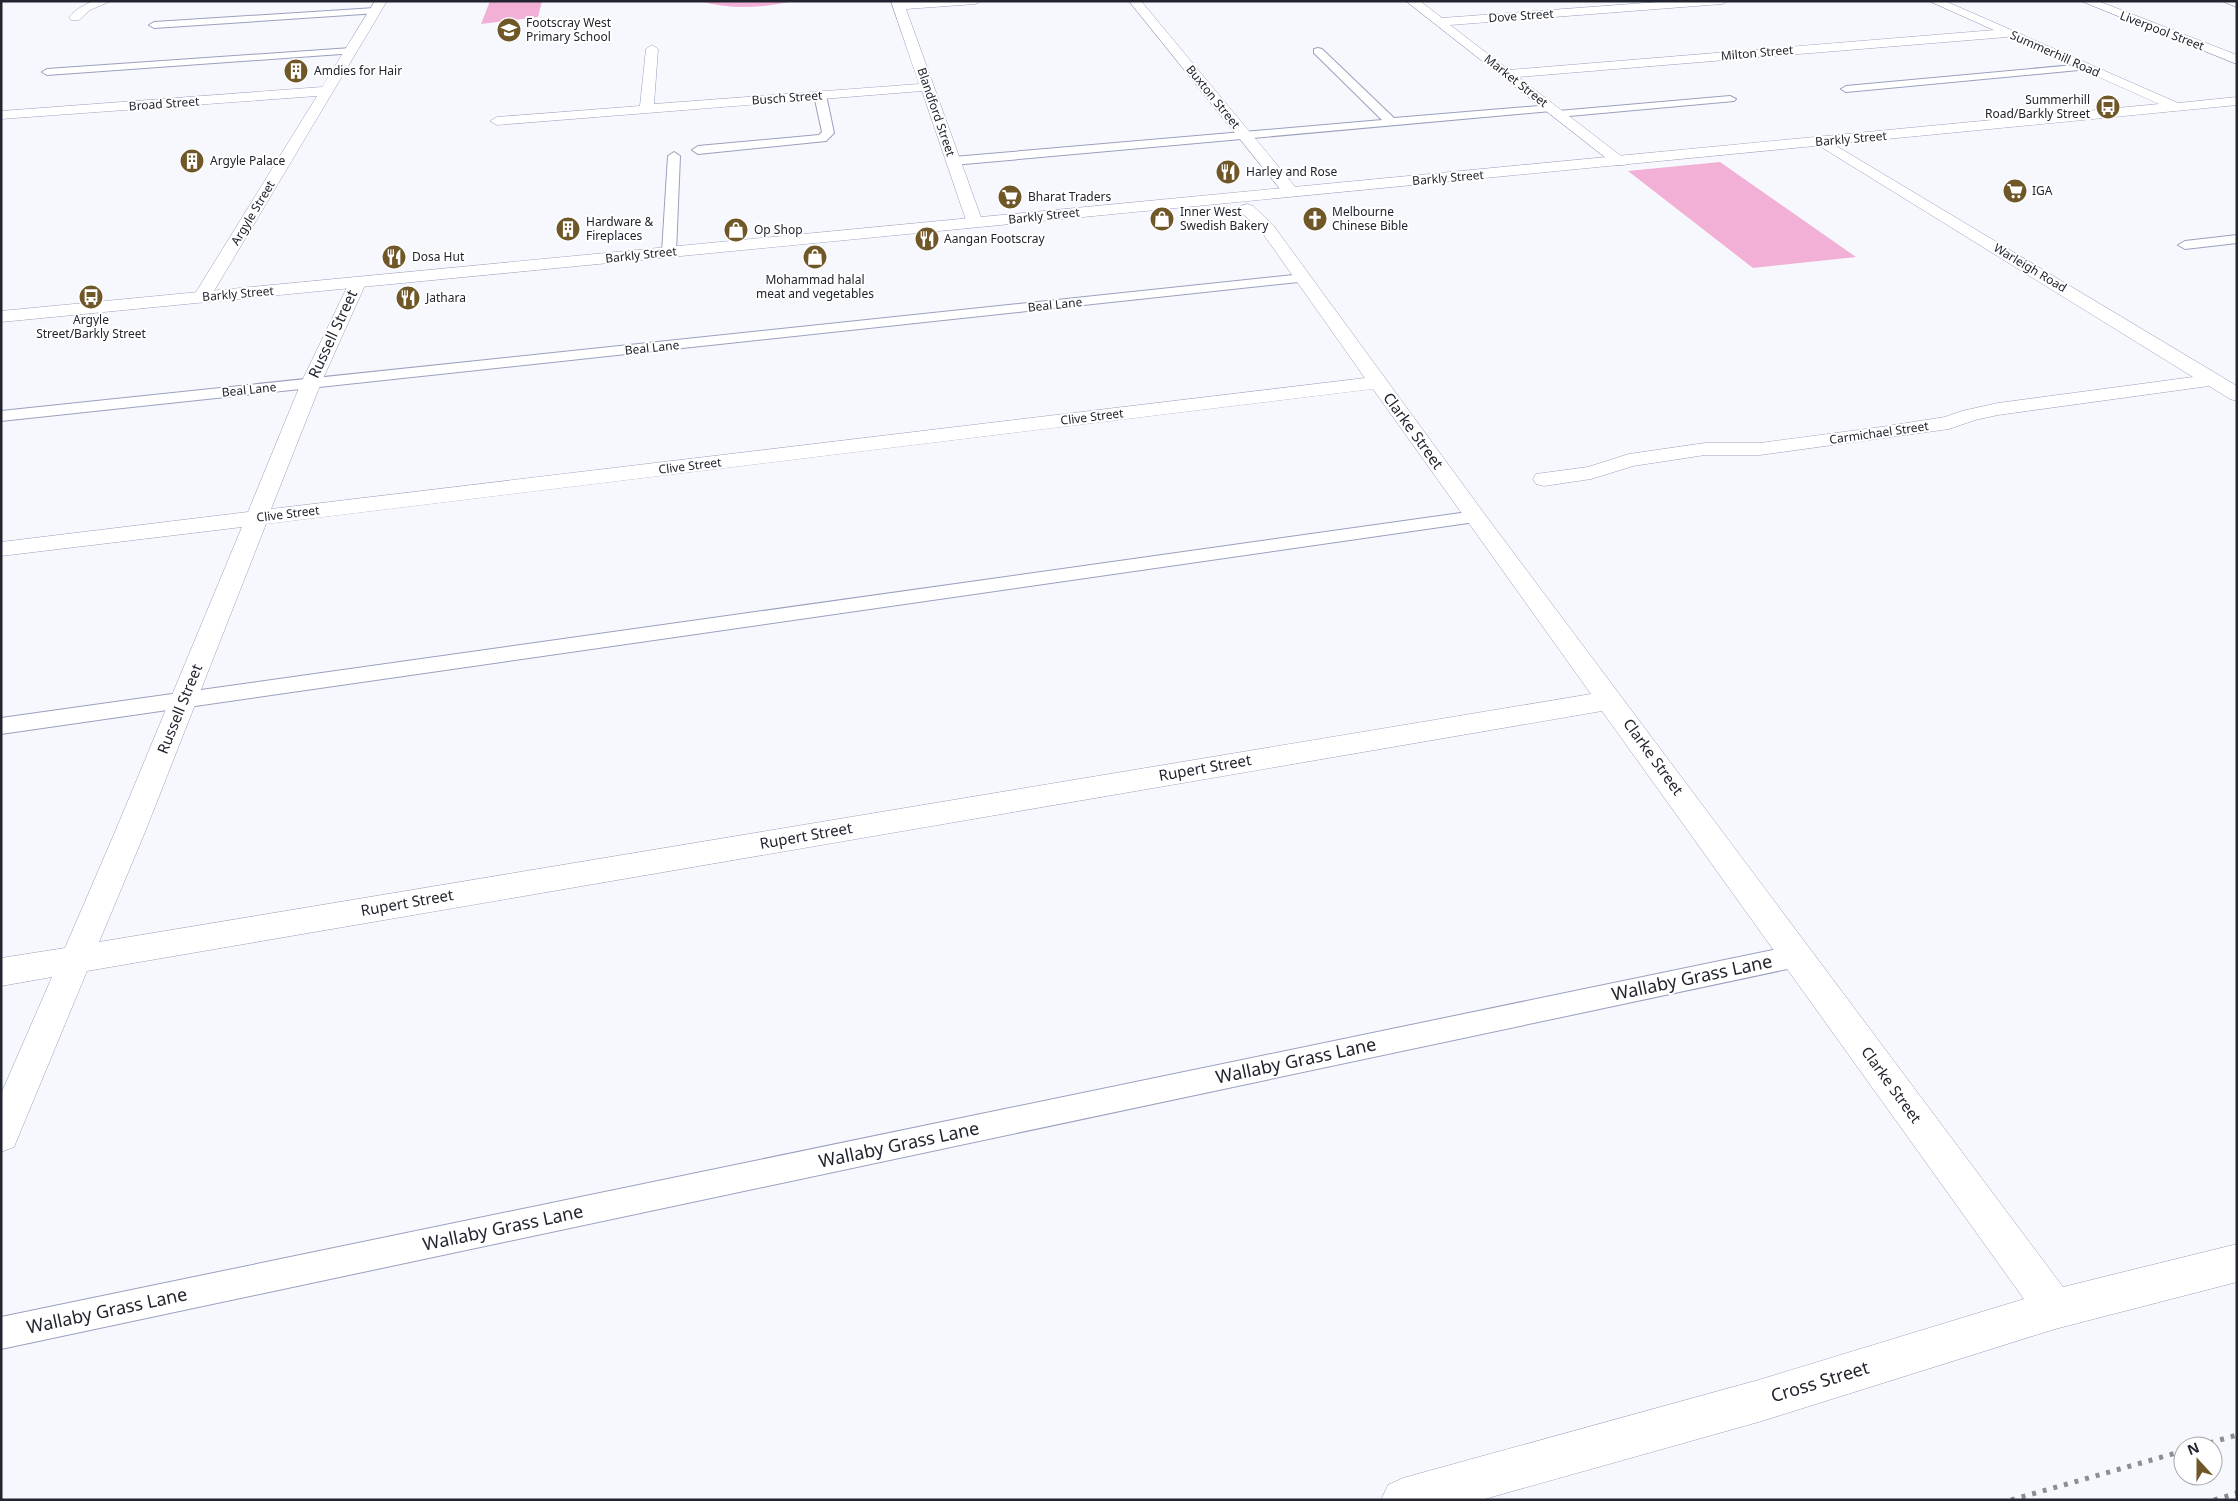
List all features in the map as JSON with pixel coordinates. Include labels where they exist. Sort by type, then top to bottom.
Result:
[{"type":"street","points":[[75,17],[86,8],[105,1]]},
{"type":"street","points":[[898,4],[974,1]]},
{"type":"street","name":"Buxton Street","points":[[1135,1],[1291,192]]},
{"type":"street","name":"Market Street","points":[[1412,1],[1620,162]]},
{"type":"street","name":"Dove Street","points":[[1439,22],[1722,1]]},
{"type":"street","name":"Summerhill Road","points":[[1935,1],[2176,107]]},
{"type":"street","name":"Liverpool Street","points":[[2086,1],[2237,60]]},
{"type":"street","points":[[2228,1],[2237,4]]},
{"type":"street","name":"Blandford Street","points":[[898,4],[975,223]]},
{"type":"street","name":"Argyle Street","points":[[202,297],[378,6]]},
{"type":"street","name":"Milton Street","points":[[1506,74],[2008,33]]},
{"type":"street","points":[[647,109],[652,49]]},
{"type":"street","name":"Busch Street","points":[[497,121],[927,87]]},
{"type":"street","name":"Broad Street","points":[[1,115],[326,92]]},
{"type":"street","name":"Barkly Street","points":[[1,317],[2237,101]]},
{"type":"street","name":"Warleigh Road","points":[[1823,142],[2237,395]]},
{"type":"street","name":"Clarke Street","points":[[1247,209],[1267,228],[1475,517],[1611,700],[2055,1309]]},
{"type":"street","name":"Russell Street","points":[[1,1135],[77,959],[258,518],[311,383],[357,283]]},
{"type":"street","name":"Carmichael Street","points":[[1544,479],[1591,472],[1629,460],[1705,449],[1743,450],[1780,447],[1949,423],[1969,415],[1998,409],[2213,380]]},
{"type":"street","name":"Clive Street","points":[[1,549],[1378,382]]},
{"type":"street","name":"Rupert Street","points":[[1,972],[1611,700]]},
{"type":"street","name":"Cross Street","points":[[1403,1500],[1762,1400],[2055,1309],[2237,1263]]},
{"type":"lane","points":[[154,25],[378,6]]},
{"type":"lane","points":[[1318,50],[1391,122]]},
{"type":"lane","points":[[47,72],[351,51]]},
{"type":"lane","points":[[1846,89],[2085,67]]},
{"type":"lane","points":[[698,150],[822,138],[828,133],[820,95]]},
{"type":"lane","points":[[953,160],[1391,122],[1730,99]]},
{"type":"lane","points":[[669,252],[674,156]]},
{"type":"lane","points":[[2185,245],[2237,239]]},
{"type":"lane","name":"Beal Lane","points":[[1,416],[1303,278]]},
{"type":"lane","points":[[1,726],[1475,517]]},
{"type":"lane","name":"Wallaby Grass Lane","points":[[1,1333],[1798,956]]},
{"type":"shaded area","points":[[490,1],[542,1],[538,17],[481,24]]},
{"type":"shaded area","points":[[700,1],[793,1],[770,5],[735,7]]},
{"type":"shaded area","points":[[1720,162],[1856,257],[1753,268],[1628,171]]},
{"type":"railway","points":[[2223,1439],[2237,1435]]},
{"type":"railway","points":[[2011,1500],[2173,1454]]},
{"type":"railway","points":[[2214,1500],[2237,1493]]},
{"type":"place","name":"Footscray West Primary School","points":[[509,30]]},
{"type":"place","name":"Amdies for Hair","points":[[296,71]]},
{"type":"place","name":"Summerhill Road/Barkly Street","points":[[2108,107]]},
{"type":"place","name":"Argyle Palace","points":[[192,161]]},
{"type":"place","name":"Harley and Rose","points":[[1228,172]]},
{"type":"place","name":"IGA","points":[[2015,191]]},
{"type":"place","name":"Bharat Traders","points":[[1010,197]]},
{"type":"place","name":"Inner West Swedish Bakery","points":[[1162,219]]},
{"type":"place","name":"Melbourne Chinese Bible","points":[[1315,219]]},
{"type":"place","name":"Hardware & Fireplaces","points":[[568,229]]},
{"type":"place","name":"Op Shop","points":[[736,230]]},
{"type":"place","name":"Aangan Footscray","points":[[927,239]]},
{"type":"place","name":"Dosa Hut","points":[[394,257]]},
{"type":"place","name":"Mohammad halal meat and vegetables","points":[[815,257]]},
{"type":"place","name":"Argyle Street/Barkly Street","points":[[91,297]]},
{"type":"place","name":"Jathara","points":[[408,298]]}]
